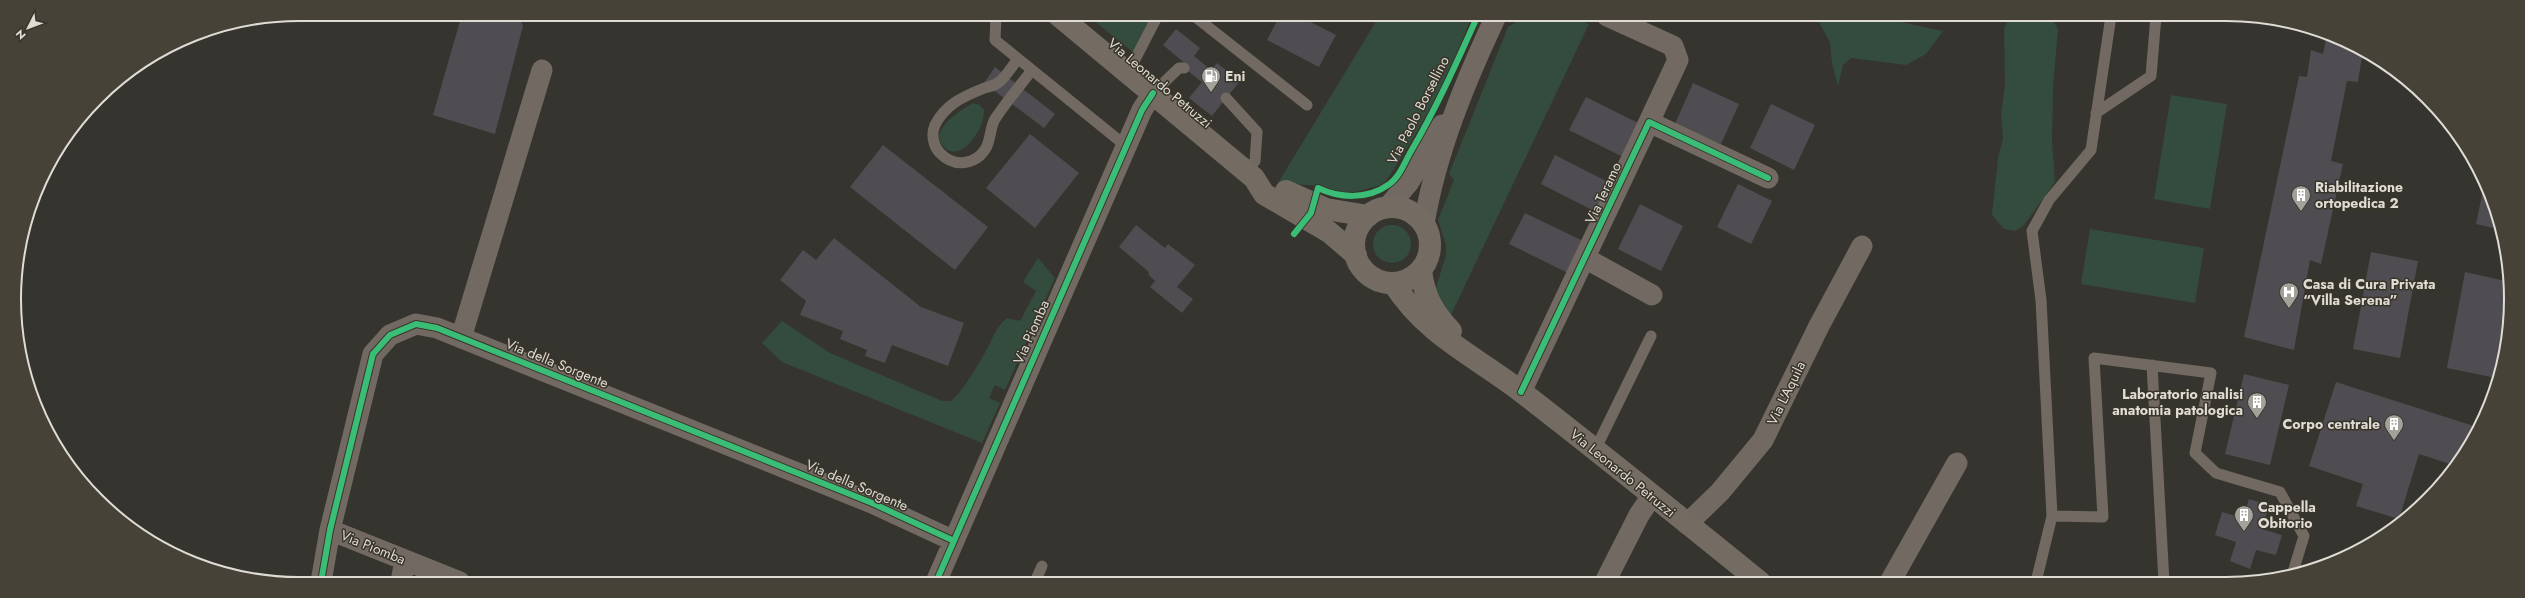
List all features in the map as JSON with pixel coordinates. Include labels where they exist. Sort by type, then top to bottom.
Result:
[{"type":"main road","name":"Via Leonardo Petruzzi","points":[[1065,21],[1250,174],[1264,194],[1325,229],[1356,255]]},
{"type":"main road","name":"Via Leonardo Petruzzi","points":[[1250,174],[1272,182],[1292,195],[1326,209],[1368,216]]},
{"type":"main road","points":[[1388,208],[1408,210],[1424,224],[1430,242],[1426,261],[1421,270],[1403,281],[1393,283],[1380,281],[1370,275],[1356,255],[1356,234],[1368,216],[1388,208]]},
{"type":"main road","name":"Via Leonardo Petruzzi","points":[[1421,270],[1426,294],[1432,309],[1485,366]]},
{"type":"main road","name":"Via Leonardo Petruzzi","points":[[1393,283],[1406,303],[1435,332],[1521,392],[1754,577]]},
{"type":"street","name":"Via Paolo Borsellino","points":[[1388,208],[1409,182],[1464,86],[1494,21]]},
{"type":"street","name":"Via Teramo","points":[[1521,392],[1678,60],[1673,46],[1618,21]]},
{"type":"street","points":[[461,338],[542,70]]},
{"type":"street","name":"Via Paolo Borsellino","points":[[1424,224],[1431,187],[1464,86]]},
{"type":"street","name":"Via Piomba","points":[[938,577],[952,540],[1126,146],[1142,110],[1152,93]]},
{"type":"street","points":[[1649,122],[1768,178]]},
{"type":"street","name":"Via L'Aquila","points":[[1687,524],[1720,492],[1763,440],[1819,326],[1862,246]]},
{"type":"street","points":[[1585,258],[1652,295]]},
{"type":"street","name":"Via della Sorgente","points":[[322,577],[330,530],[373,354],[390,335],[416,324],[437,328],[872,503],[952,540]]},
{"type":"street","points":[[1893,577],[1957,464]]},
{"type":"street","points":[[1608,577],[1639,515],[1652,496]]},
{"type":"street","name":"Via Piomba","points":[[330,530],[448,577]]},
{"type":"street","points":[[402,577],[405,560]]},
{"type":"lane","points":[[996,21],[995,40],[1126,146]]},
{"type":"lane","points":[[1128,72],[1155,21]]},
{"type":"lane","points":[[1202,21],[1307,105]]},
{"type":"lane","points":[[2037,577],[2052,516],[2041,300],[2032,232],[2049,200],[2091,150],[2110,21]]},
{"type":"lane","points":[[2096,113],[2152,76],[2156,21]]},
{"type":"lane","points":[[1018,59],[999,83],[960,98],[947,108],[939,118],[933,129],[933,138],[937,150],[945,158],[959,163],[968,162],[978,157],[986,147],[996,118],[1032,70]]},
{"type":"lane","points":[[1152,93],[1179,68],[1184,68]]},
{"type":"lane","points":[[1226,98],[1257,132],[1254,161],[1250,174]]},
{"type":"lane","points":[[1595,450],[1651,336]]},
{"type":"lane","points":[[2052,516],[2103,517],[2094,358],[2212,373],[2195,453],[2216,473],[2280,492],[2304,536],[2294,569]]},
{"type":"lane","points":[[2152,365],[2164,577]]},
{"type":"lane","points":[[1037,577],[1042,566]]},
{"type":"green space","points":[[1094,21],[1151,21],[1134,53]]},
{"type":"green space","points":[[1376,21],[1470,21],[1444,81],[1422,123],[1384,184],[1352,193],[1333,192],[1321,186],[1278,183]]},
{"type":"green space","points":[[1518,21],[1582,21],[1589,24],[1449,319],[1435,291],[1446,255],[1446,245],[1438,220],[1454,180],[1449,174],[1508,27]]},
{"type":"green space","points":[[1819,21],[1896,21],[1943,31],[1926,54],[1906,65],[1851,58],[1843,65],[1838,86],[1832,63],[1830,43]]},
{"type":"green space","points":[[2008,21],[2053,21],[2058,29],[2053,86],[2052,142],[2055,182],[2024,225],[2015,231],[2004,229],[1992,215],[1998,158],[2003,139],[2001,115],[2005,84],[2004,28]]},
{"type":"green space","points":[[2171,95],[2227,104],[2210,209],[2154,199]]},
{"type":"green space","points":[[973,103],[980,105],[984,110],[983,121],[979,130],[965,147],[956,151],[947,150],[939,139],[940,132],[947,122]]},
{"type":"green space","points":[[1388,225],[1396,225],[1406,230],[1410,237],[1410,251],[1406,258],[1396,263],[1388,263],[1378,258],[1376,255],[1373,248],[1373,240],[1378,230],[1381,228]]},
{"type":"green space","points":[[2090,229],[2204,248],[2195,303],[2081,284]]},
{"type":"green space","points":[[1038,258],[1055,278],[1005,390],[995,385],[989,398],[1000,403],[982,443],[782,362],[762,343],[782,321],[830,353],[942,401],[951,401],[971,376],[1001,324],[1007,318],[1020,321],[1036,291],[1023,282]]},
{"type":"building","points":[[460,21],[521,21],[523,26],[495,134],[433,115]]},
{"type":"building","points":[[1277,21],[1309,21],[1336,35],[1319,67],[1267,40]]},
{"type":"building","points":[[1176,29],[1200,48],[1194,56],[1211,70],[1217,63],[1240,81],[1212,116],[1189,98],[1202,82],[1184,68],[1187,65],[1163,45]]},
{"type":"building","name":"Riabilitazione ortopedica 2","points":[[2326,40],[2362,56],[2358,82],[2347,81],[2331,161],[2343,164],[2321,264],[2310,260],[2294,350],[2244,337],[2299,76],[2307,77],[2311,50],[2323,54]]},
{"type":"building","points":[[995,67],[1055,114],[1044,128],[984,83]]},
{"type":"building","points":[[1693,83],[1739,104],[1721,144],[1675,124]]},
{"type":"building","points":[[1586,97],[1640,124],[1623,157],[1569,130]]},
{"type":"building","points":[[1771,104],[1815,125],[1794,170],[1750,148]]},
{"type":"building","points":[[1030,134],[1079,173],[1035,228],[986,188]]},
{"type":"building","points":[[883,145],[988,227],[955,270],[850,187]]},
{"type":"building","points":[[1555,155],[1614,185],[1600,214],[1541,184]]},
{"type":"building","points":[[1738,184],[1772,201],[1751,244],[1717,227]]},
{"type":"building","points":[[2483,192],[2495,228],[2476,224]]},
{"type":"building","points":[[1640,204],[1683,226],[1661,271],[1618,249]]},
{"type":"building","points":[[1525,213],[1585,242],[1570,274],[1509,244]]},
{"type":"building","points":[[1136,225],[1165,248],[1168,244],[1195,265],[1177,287],[1193,299],[1182,313],[1150,287],[1155,281],[1148,274],[1149,272],[1119,247]]},
{"type":"building","points":[[834,238],[921,307],[964,323],[948,366],[892,345],[885,363],[865,356],[867,350],[840,339],[843,331],[800,315],[806,301],[780,280],[803,250],[816,260]]},
{"type":"building","points":[[2371,252],[2418,261],[2400,358],[2353,349]]},
{"type":"building","points":[[2465,272],[2503,280],[2504,299],[2502,335],[2493,377],[2447,368]]},
{"type":"building","name":"Laboratorio analisi anatomia patologica","points":[[2244,374],[2289,385],[2270,465],[2225,454]]},
{"type":"building","name":"Corpo centrale","points":[[2336,382],[2473,426],[2450,464],[2419,454],[2400,516],[2397,518],[2356,506],[2363,484],[2309,466]]},
{"type":"building","name":"Cappella Obitorio","points":[[2249,499],[2269,505],[2262,529],[2282,535],[2276,555],[2256,550],[2250,569],[2230,561],[2236,542],[2215,535],[2222,512],[2243,518]]},
{"type":"cycle path","points":[[1294,234],[1311,213],[1318,188],[1335,194],[1353,196],[1362,195],[1380,190],[1395,179],[1429,119],[1475,21]]},
{"type":"cycle path","points":[[938,577],[1142,110],[1153,93]]},
{"type":"cycle path","points":[[1521,392],[1649,122],[1768,178]]},
{"type":"cycle path","points":[[322,577],[330,530],[373,354],[390,335],[416,324],[437,328],[872,503],[952,540]]},
{"type":"place","name":"Eni","points":[[1211,93]]},
{"type":"place","name":"Riabilitazione ortopedica 2","points":[[2301,212]]},
{"type":"place","name":"Casa di Cura Privata “Villa Serena”","points":[[2289,309]]},
{"type":"place","name":"Laboratorio analisi anatomia patologica","points":[[2257,419]]},
{"type":"place","name":"Corpo centrale","points":[[2394,441]]},
{"type":"place","name":"Cappella Obitorio","points":[[2244,532]]}]
